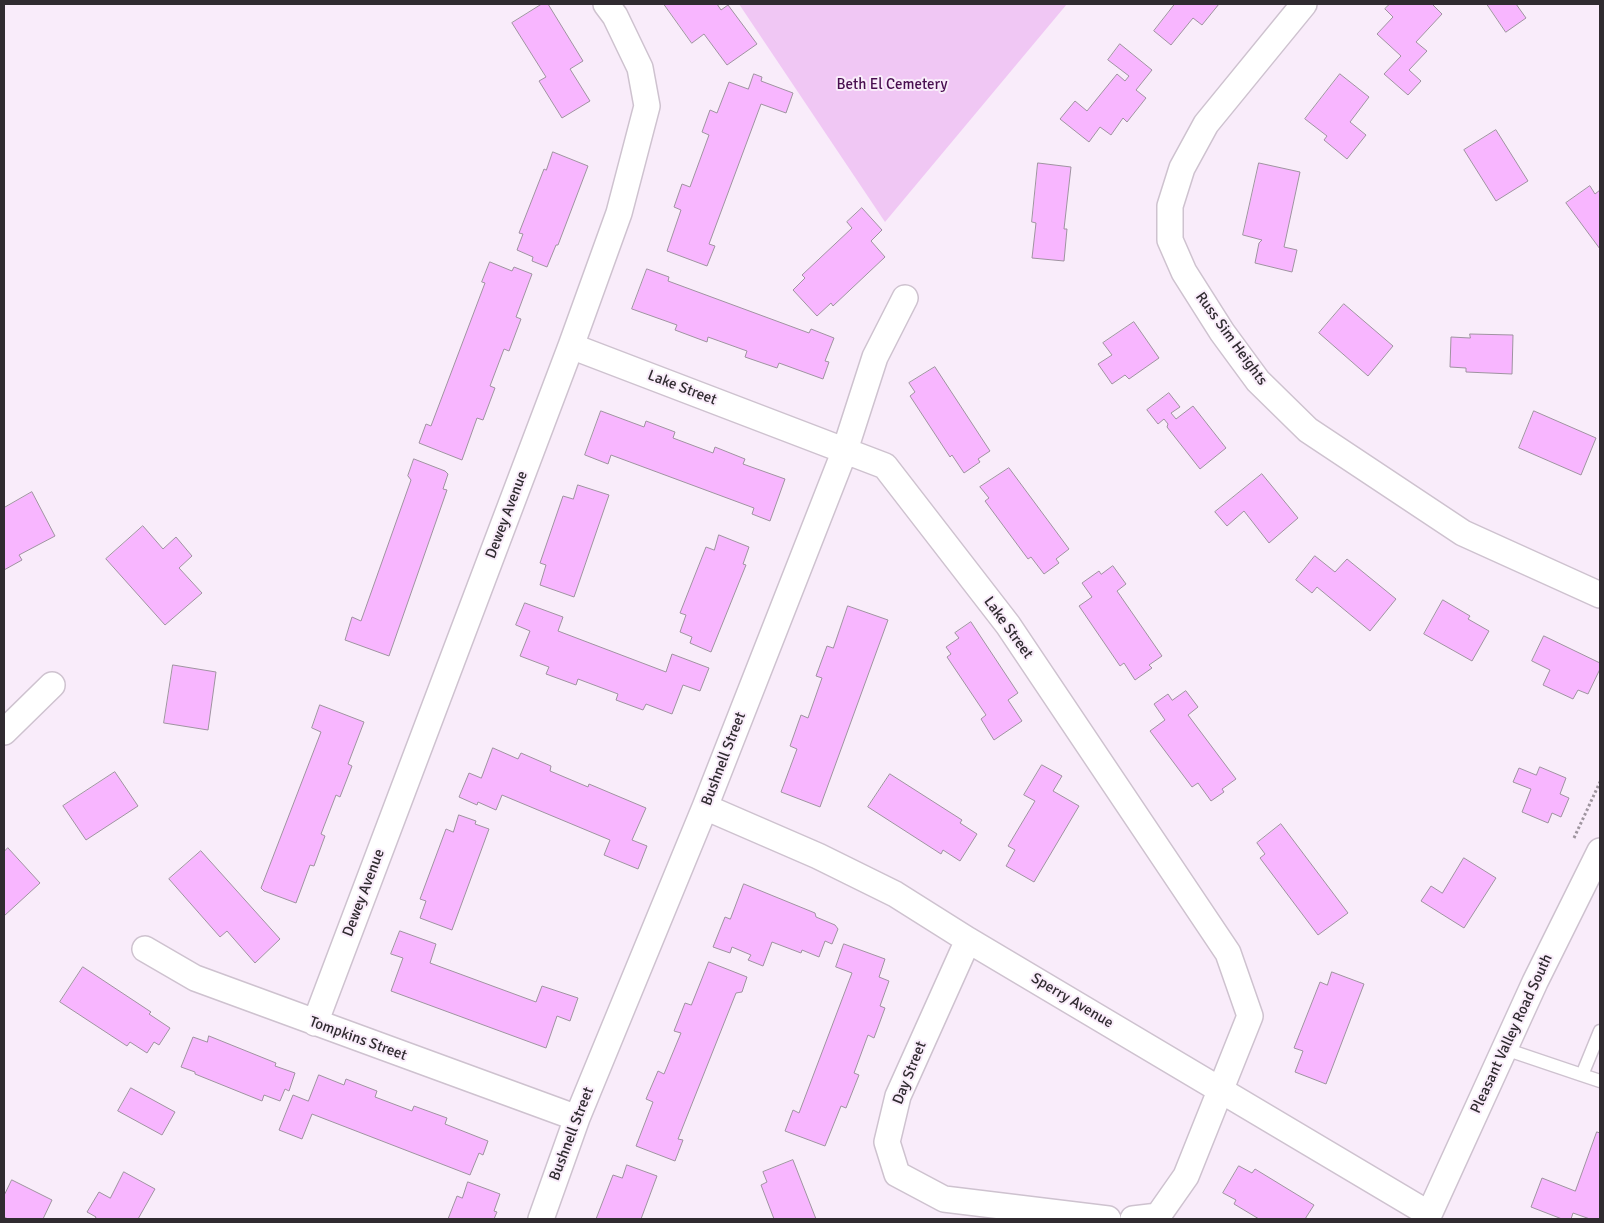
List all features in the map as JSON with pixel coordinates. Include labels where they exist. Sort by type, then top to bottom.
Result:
[{"type":"street","name":"Dewey Avenue","points":[[315,1023],[571,346],[619,213],[647,106],[640,68],[615,16],[606,4]]},
{"type":"street","name":"Russ Sim Heights","points":[[1304,4],[1206,124],[1182,168],[1170,206],[1170,240],[1184,272],[1222,332],[1258,381],[1308,430],[1463,533],[1600,595]]},
{"type":"street","name":"Bushnell Street","points":[[541,1219],[577,1118],[705,807],[845,450],[874,357],[905,298]]},
{"type":"street","name":"Lake Street","points":[[571,346],[885,466],[1008,625],[1228,954],[1250,1016],[1220,1090]]},
{"type":"street","points":[[4,732],[52,685]]},
{"type":"street","name":"Sperry Avenue","points":[[705,807],[818,856],[894,894],[1428,1217]]},
{"type":"street","name":"Pleasant Valley Road South","points":[[1428,1217],[1535,982],[1600,851]]},
{"type":"street","name":"Day Street","points":[[968,940],[898,1096],[887,1142],[897,1174],[944,1199],[1108,1219]]},
{"type":"street","name":"Tompkins Street","points":[[145,949],[195,978],[577,1118]]},
{"type":"street","points":[[1133,1219],[1158,1216],[1186,1176],[1220,1090]]},
{"type":"lane","points":[[1582,1075],[1600,1032]]},
{"type":"lane","points":[[1504,1049],[1600,1081]]},
{"type":"green space","name":"Beth El Cemetery","points":[[739,4],[1067,4],[885,222]]},
{"type":"building","points":[[542,4],[548,4],[583,61],[570,69],[590,101],[562,118],[539,81],[546,77],[512,23]]},
{"type":"building","points":[[664,4],[717,4],[721,10],[728,5],[757,44],[727,65],[704,34],[692,43]]},
{"type":"building","points":[[1175,4],[1219,4],[1202,25],[1193,18],[1171,45],[1154,31]]},
{"type":"building","points":[[1390,4],[1432,4],[1442,14],[1416,42],[1427,51],[1409,70],[1421,81],[1408,95],[1384,74],[1401,56],[1377,34],[1393,17],[1385,9]]},
{"type":"building","points":[[1487,4],[1516,4],[1526,18],[1506,32]]},
{"type":"building","points":[[1120,44],[1152,70],[1136,90],[1146,98],[1127,122],[1123,118],[1111,135],[1100,127],[1089,142],[1060,119],[1075,101],[1087,111],[1117,74],[1125,81],[1129,76],[1108,60]]},
{"type":"building","points":[[754,74],[762,77],[761,81],[793,93],[786,113],[761,104],[709,244],[715,246],[707,266],[667,251],[681,210],[674,207],[682,184],[690,187],[709,135],[702,132],[710,110],[717,113],[729,82],[748,89]]},
{"type":"building","points":[[1340,74],[1369,97],[1350,122],[1366,135],[1347,159],[1324,140],[1327,136],[1305,119]]},
{"type":"building","points":[[1496,130],[1528,181],[1496,201],[1464,150]]},
{"type":"building","points":[[553,152],[588,166],[558,245],[556,245],[547,267],[532,261],[533,257],[517,250],[523,234],[519,233],[544,169],[546,170]]},
{"type":"building","points":[[1038,163],[1071,167],[1064,229],[1067,229],[1064,261],[1032,258],[1036,223],[1032,222]]},
{"type":"building","points":[[1259,163],[1300,172],[1284,247],[1297,250],[1292,272],[1255,263],[1259,243],[1262,240],[1243,235]]},
{"type":"building","points":[[1590,186],[1595,194],[1600,190],[1600,249],[1566,203]]},
{"type":"building","points":[[862,208],[882,230],[871,241],[885,257],[833,306],[831,303],[817,316],[793,290],[805,278],[802,275],[852,228],[847,222]]},
{"type":"building","points":[[490,262],[512,271],[514,267],[532,274],[516,317],[521,319],[509,351],[504,349],[490,386],[495,388],[483,420],[477,418],[462,460],[419,443],[426,424],[431,426],[485,283],[482,282]]},
{"type":"building","points":[[647,269],[669,277],[668,281],[809,333],[811,329],[834,338],[825,361],[829,362],[823,379],[779,363],[777,368],[745,357],[747,351],[708,337],[707,342],[675,330],[677,325],[632,309]]},
{"type":"building","points":[[1344,304],[1393,346],[1368,376],[1319,333]]},
{"type":"building","points":[[1134,322],[1159,358],[1129,379],[1125,375],[1112,384],[1098,364],[1112,355],[1103,343]]},
{"type":"building","points":[[1470,334],[1513,335],[1512,374],[1466,372],[1466,368],[1450,367],[1451,337],[1470,338]]},
{"type":"building","points":[[935,367],[990,451],[978,459],[980,462],[964,473],[952,455],[950,457],[910,396],[915,392],[909,383]]},
{"type":"building","points":[[1169,393],[1180,407],[1171,413],[1176,419],[1193,406],[1226,448],[1200,469],[1167,427],[1168,424],[1164,419],[1158,424],[1147,410]]},
{"type":"building","points":[[601,411],[644,427],[646,421],[675,432],[673,438],[713,453],[715,447],[745,459],[743,464],[785,479],[770,521],[752,514],[754,508],[611,455],[608,464],[585,455]]},
{"type":"building","points":[[1534,411],[1596,438],[1581,475],[1519,448]]},
{"type":"building","points":[[414,459],[445,471],[448,474],[443,489],[447,490],[389,656],[345,640],[352,617],[361,621],[411,480],[408,476]]},
{"type":"building","points":[[1009,468],[1069,549],[1056,559],[1059,563],[1044,574],[1031,557],[1028,559],[985,501],[989,498],[980,487]]},
{"type":"building","points":[[1262,474],[1298,518],[1269,543],[1244,511],[1227,526],[1215,512]]},
{"type":"building","points":[[578,485],[609,495],[574,597],[540,585],[546,565],[540,563],[563,496],[573,499]]},
{"type":"building","points":[[32,492],[55,536],[19,555],[22,560],[4,570],[4,508]]},
{"type":"building","points":[[143,526],[163,549],[176,537],[192,556],[179,568],[202,593],[165,625],[106,559]]},
{"type":"building","points":[[719,535],[749,547],[743,564],[746,565],[711,652],[690,643],[692,637],[680,632],[686,615],[680,613],[706,547],[714,550]]},
{"type":"building","points":[[1315,556],[1335,572],[1347,559],[1396,599],[1370,631],[1317,587],[1312,593],[1296,580]]},
{"type":"building","points":[[1113,566],[1126,584],[1117,591],[1162,656],[1149,665],[1152,668],[1135,680],[1124,663],[1120,666],[1079,606],[1092,597],[1082,583],[1099,571],[1101,574]]},
{"type":"building","points":[[1443,600],[1470,616],[1468,619],[1489,631],[1472,661],[1424,634]]},
{"type":"building","points":[[525,603],[563,617],[558,631],[666,672],[672,654],[709,668],[700,691],[683,685],[672,714],[646,704],[643,710],[616,700],[618,694],[578,679],[576,685],[546,674],[549,667],[520,656],[530,631],[516,625]]},
{"type":"building","points":[[848,606],[888,620],[820,807],[781,792],[797,749],[790,746],[801,715],[808,718],[822,678],[816,676],[827,646],[833,648]]},
{"type":"building","points":[[971,622],[1018,693],[1008,700],[1022,721],[994,740],[981,719],[986,715],[947,657],[951,654],[946,647],[959,638],[955,633]]},
{"type":"building","points":[[1544,636],[1600,663],[1600,669],[1588,694],[1578,690],[1573,699],[1543,685],[1550,670],[1532,661]]},
{"type":"building","points":[[173,665],[216,672],[208,730],[164,723]]},
{"type":"building","points":[[1186,691],[1198,707],[1188,715],[1236,779],[1222,789],[1224,792],[1211,801],[1198,783],[1192,787],[1150,731],[1165,720],[1154,704],[1168,694],[1172,700]]},
{"type":"building","points":[[320,705],[364,722],[348,764],[352,766],[340,797],[336,795],[321,834],[325,836],[314,866],[310,865],[296,903],[264,891],[261,888],[321,732],[312,728]]},
{"type":"building","points":[[493,748],[518,759],[521,753],[551,766],[550,771],[588,787],[589,784],[646,808],[632,840],[647,846],[638,869],[604,855],[610,840],[502,795],[496,810],[478,802],[477,805],[459,797],[469,773],[481,778]]},
{"type":"building","points":[[1042,765],[1062,776],[1053,791],[1079,806],[1034,882],[1006,866],[1015,850],[1008,846],[1035,801],[1024,795]]},
{"type":"building","points":[[1540,767],[1566,778],[1560,794],[1569,798],[1561,817],[1552,813],[1548,823],[1522,812],[1531,789],[1513,782],[1519,768],[1536,775]]},
{"type":"building","points":[[115,772],[138,806],[86,840],[63,806]]},
{"type":"building","points":[[890,774],[962,820],[960,823],[977,834],[960,861],[943,850],[941,854],[868,807]]},
{"type":"building","points":[[459,815],[476,821],[475,824],[489,829],[452,930],[420,918],[426,901],[420,899],[446,829],[453,832]]},
{"type":"building","points":[[1281,824],[1348,913],[1318,935],[1260,858],[1265,854],[1257,843]]},
{"type":"building","points":[[8,848],[40,883],[4,916],[4,852]]},
{"type":"building","points":[[201,851],[280,939],[255,963],[227,931],[220,937],[169,879]]},
{"type":"building","points":[[1464,858],[1496,878],[1464,928],[1421,901],[1431,886],[1442,893]]},
{"type":"building","points":[[744,884],[815,913],[816,917],[835,925],[838,929],[832,944],[825,941],[819,957],[802,950],[801,953],[772,942],[763,966],[748,960],[751,955],[732,947],[730,953],[713,947],[725,917],[730,919]]},
{"type":"building","points":[[400,931],[436,944],[430,963],[536,1002],[542,986],[578,998],[570,1021],[557,1016],[546,1048],[391,991],[403,958],[391,954]]},
{"type":"building","points":[[844,944],[885,959],[879,977],[889,981],[880,1006],[885,1008],[874,1038],[868,1035],[854,1073],[859,1075],[846,1108],[841,1106],[825,1146],[785,1131],[793,1110],[799,1113],[852,973],[836,967]]},
{"type":"building","points":[[709,962],[747,977],[742,992],[736,993],[678,1139],[683,1140],[675,1161],[636,1146],[653,1102],[646,1099],[658,1071],[664,1074],[681,1033],[674,1031],[685,1003],[691,1005]]},
{"type":"building","points":[[83,967],[151,1012],[149,1014],[170,1028],[159,1045],[154,1042],[147,1053],[130,1042],[127,1046],[60,1002]]},
{"type":"building","points":[[1332,972],[1364,984],[1326,1084],[1295,1072],[1303,1051],[1294,1048],[1320,982],[1327,985]]},
{"type":"building","points":[[209,1036],[276,1063],[275,1066],[295,1073],[289,1091],[285,1089],[280,1101],[264,1095],[262,1101],[181,1067],[193,1037],[207,1042]]},
{"type":"building","points":[[319,1075],[344,1085],[346,1079],[377,1091],[375,1097],[412,1111],[414,1106],[447,1118],[445,1124],[488,1141],[483,1155],[479,1153],[470,1175],[312,1114],[302,1139],[279,1130],[293,1095],[308,1101]]},
{"type":"building","points":[[131,1088],[175,1112],[162,1135],[118,1111]]},
{"type":"building","points":[[1597,1132],[1600,1133],[1600,1219],[1590,1219],[1573,1213],[1571,1219],[1562,1219],[1531,1207],[1542,1178],[1575,1191]]},
{"type":"building","points":[[793,1160],[816,1219],[774,1219],[761,1185],[767,1182],[763,1172]]},
{"type":"building","points":[[627,1165],[657,1176],[641,1219],[596,1219],[613,1175],[622,1178]]},
{"type":"building","points":[[1239,1166],[1252,1173],[1255,1169],[1314,1205],[1305,1219],[1259,1219],[1234,1204],[1236,1200],[1223,1193]]},
{"type":"building","points":[[124,1172],[155,1189],[138,1219],[95,1219],[96,1217],[87,1212],[99,1192],[110,1198]]},
{"type":"building","points":[[12,1180],[52,1200],[43,1219],[8,1219],[4,1217],[4,1196]]},
{"type":"building","points":[[468,1182],[500,1194],[494,1211],[497,1212],[494,1219],[448,1219],[457,1196],[462,1198]]}]
